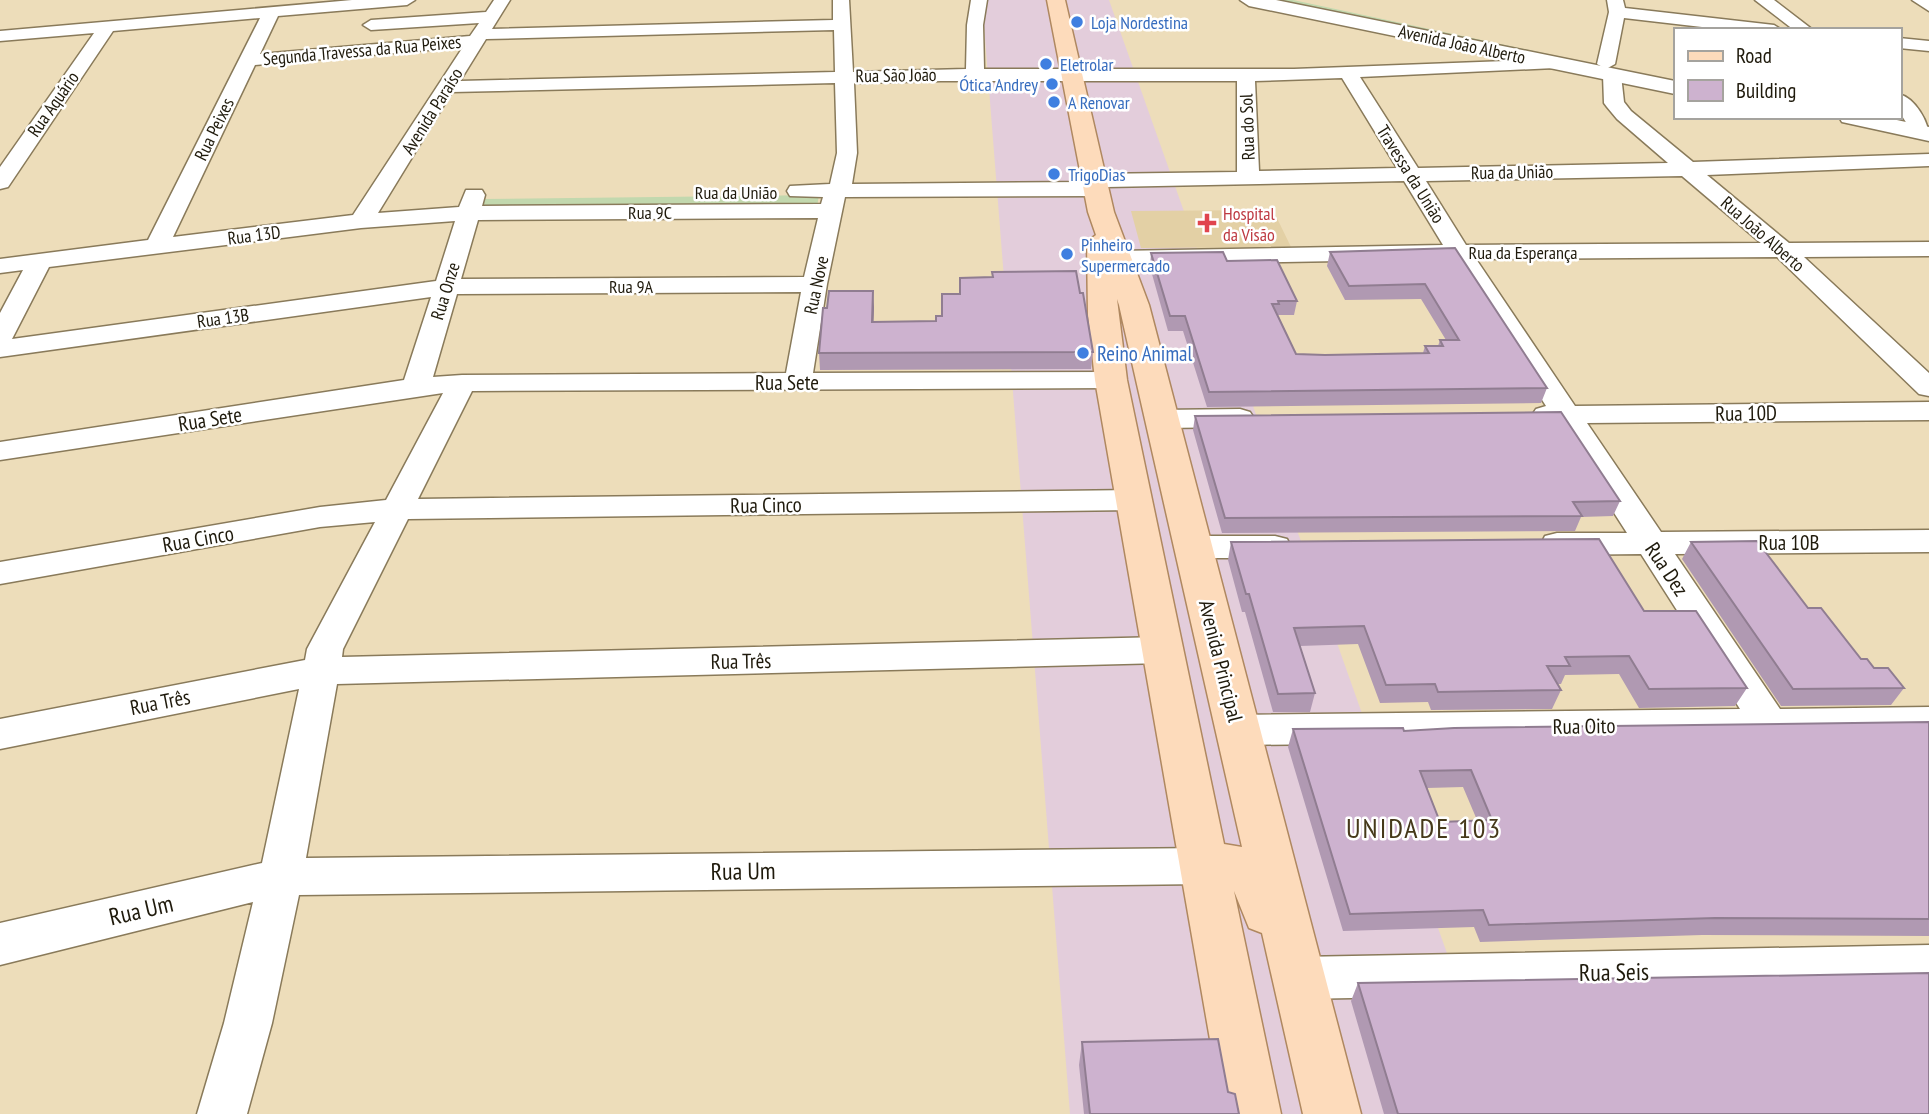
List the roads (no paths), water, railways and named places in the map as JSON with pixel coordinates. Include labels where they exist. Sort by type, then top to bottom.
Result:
[{"type":"main road","name":"Avenida Principal","points":[[1056,0],[1097,194],[1133,305],[1332,1114]]},
{"type":"main road","name":"Avenida Principal","points":[[1097,194],[1103,315],[1111,380],[1252,1114]]},
{"type":"main road","points":[[1204,866],[1227,864],[1244,867],[1259,881],[1287,990],[1315,1045]]},
{"type":"street","points":[[0,33],[103,19],[272,11],[407,0]]},
{"type":"street","name":"Avenida Paraíso","points":[[361,221],[502,0]]},
{"type":"street","name":"Rua Nove","points":[[798,382],[815,284],[848,153],[842,76],[841,0]]},
{"type":"street","points":[[975,75],[975,25],[979,0]]},
{"type":"street","name":"Avenida João Alberto","points":[[1249,0],[1555,63],[1674,79]]},
{"type":"street","name":"Avenida João Alberto","points":[[1308,0],[1674,88]]},
{"type":"street","points":[[1763,0],[1802,28]]},
{"type":"street","points":[[1920,0],[1929,6]]},
{"type":"street","points":[[1609,70],[1612,3],[1762,28]]},
{"type":"street","name":"Rua Peixes","points":[[157,247],[248,60],[267,35],[272,11]]},
{"type":"street","points":[[354,27],[491,17]]},
{"type":"street","name":"Rua Aquário","points":[[0,182],[103,19]]},
{"type":"street","name":"Segunda Travessa da Rua Peixes","points":[[248,60],[478,38],[841,25]]},
{"type":"street","points":[[1901,43],[1929,46]]},
{"type":"street","name":"Rua São João","points":[[446,87],[842,76],[1349,74],[1555,63]]},
{"type":"street","name":"Rua João Alberto","points":[[1609,70],[1614,103],[1623,115],[1783,250],[1929,388]]},
{"type":"street","name":"Travessa da União","points":[[1349,74],[1458,252],[1564,414]]},
{"type":"street","name":"Rua do Sol","points":[[1246,76],[1248,177]]},
{"type":"street","points":[[1901,102],[1925,134]]},
{"type":"street","points":[[1859,120],[1925,134]]},
{"type":"street","name":"Rua da União","points":[[836,201],[1097,194],[1248,177],[1688,169],[1929,160]]},
{"type":"street","points":[[376,199],[471,204]]},
{"type":"street","name":"Rua 9C","points":[[471,204],[836,201]]},
{"type":"street","name":"Rua 13D","points":[[0,266],[361,221],[471,204]]},
{"type":"street","name":"Rua Onze","points":[[416,387],[471,204]]},
{"type":"street","name":"Rua da Esperança","points":[[1117,258],[1458,252],[1929,249]]},
{"type":"street","points":[[0,338],[40,261]]},
{"type":"street","name":"Rua 9A","points":[[446,287],[815,284]]},
{"type":"street","name":"Rua 13B","points":[[0,349],[446,287]]},
{"type":"street","name":"Rua Sete","points":[[0,452],[416,387],[462,383],[1111,380]]},
{"type":"street","points":[[222,1114],[248,1023],[281,877],[325,649],[462,383]]},
{"type":"street","name":"Rua 10D","points":[[1522,415],[1929,411]]},
{"type":"street","name":"Rua Dez","points":[[1564,414],[1770,724]]},
{"type":"street","points":[[1162,419],[1273,417]]},
{"type":"street","name":"Rua Cinco","points":[[0,573],[320,517],[397,509],[1134,500]]},
{"type":"street","name":"Rua 10B","points":[[1525,545],[1929,541]]},
{"type":"street","points":[[1194,547],[1304,546]]},
{"type":"street","name":"Rua Três","points":[[0,734],[320,671],[1163,650]]},
{"type":"street","name":"Rua Oito","points":[[1238,730],[1929,722]]},
{"type":"street","name":"Rua Um","points":[[0,944],[281,877],[1204,866]]},
{"type":"street","name":"Rua Seis","points":[[1299,978],[1929,966]]},
{"type":"place","name":"Loja Nordestina","points":[[1077,22]]},
{"type":"place","name":"Eletrolar","points":[[1046,64]]},
{"type":"place","name":"Ótica Andrey","points":[[1052,84]]},
{"type":"place","name":"A Renovar","points":[[1054,102]]},
{"type":"place","name":"TrigoDias","points":[[1054,174]]},
{"type":"place","name":"Hospital da Visão","points":[[1207,223]]},
{"type":"place","name":"Pinheiro Supermercado","points":[[1067,254]]},
{"type":"place","name":"Reino Animal","points":[[1083,353]]},
{"type":"district","name":"UNIDADE 103","points":[[1424,827]]}]
